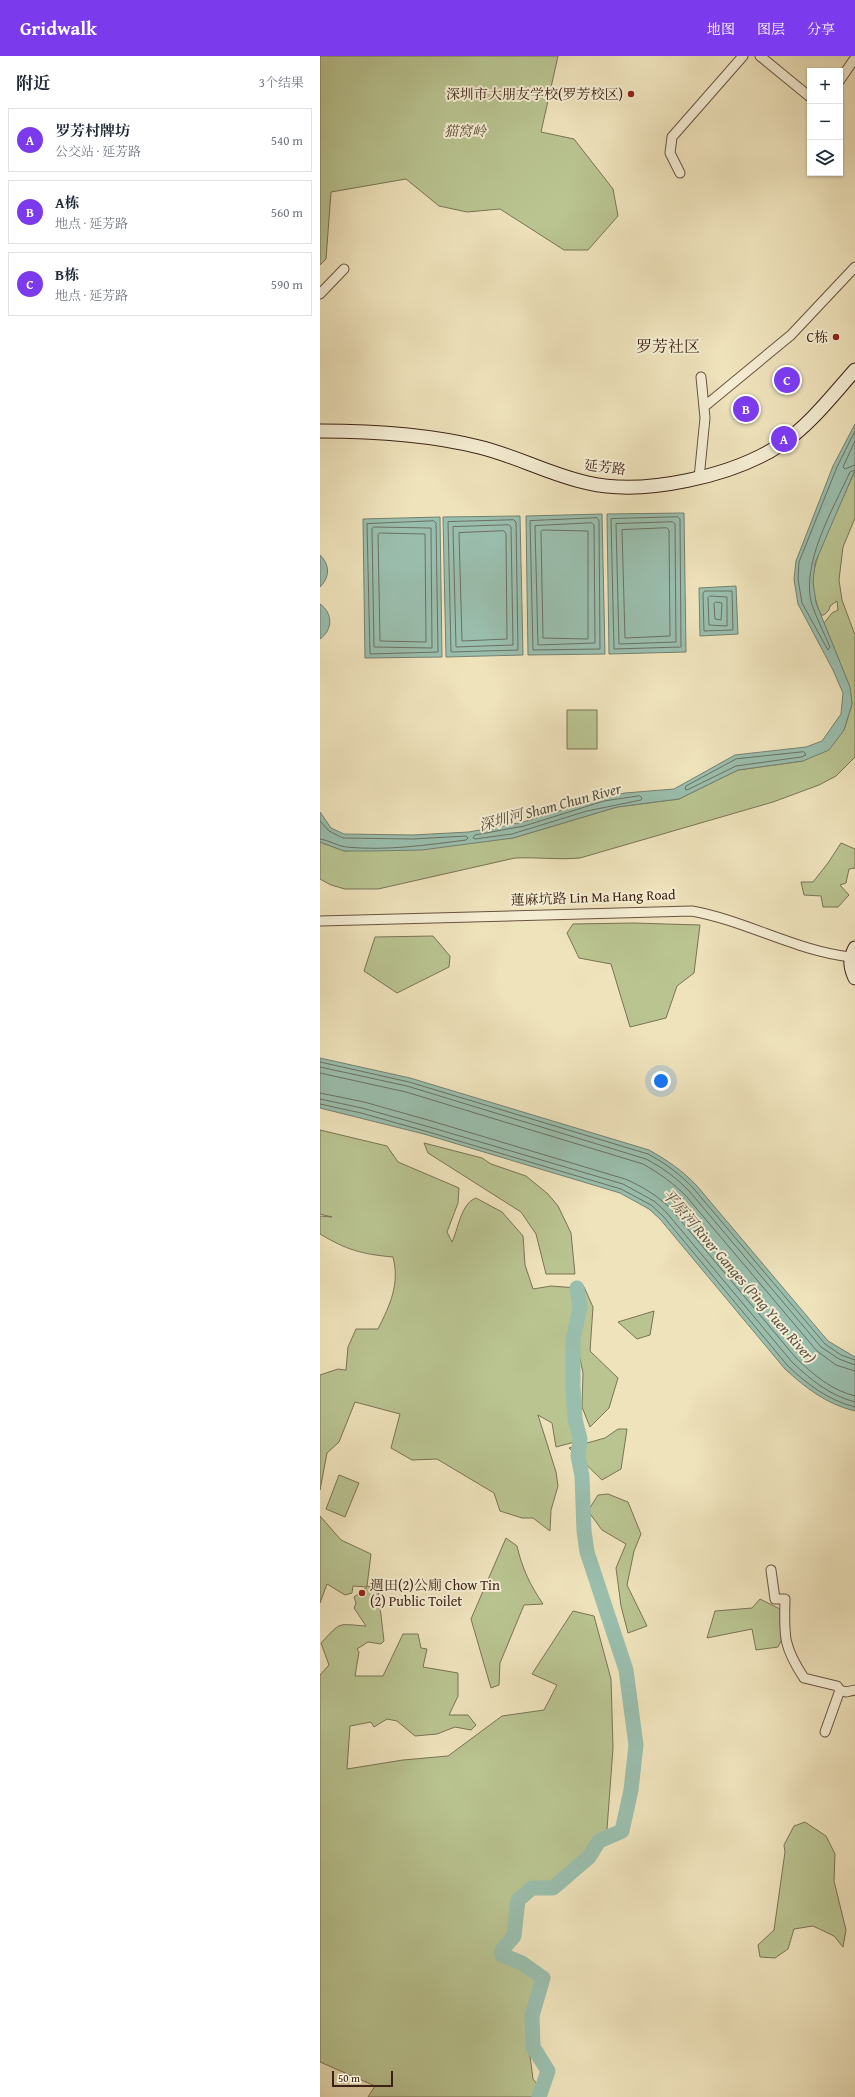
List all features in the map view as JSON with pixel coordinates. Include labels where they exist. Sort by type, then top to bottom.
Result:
[{"type":"main road","name":"延芳路","points":[[320,431],[394,433],[454,441],[504,454],[567,478],[611,486],[655,486],[699,478],[742,464],[781,445],[816,413],[855,370]]},
{"type":"main road","points":[[853,953],[851,968],[855,978]]},
{"type":"street","points":[[680,173],[670,153],[672,137],[743,56]]},
{"type":"street","points":[[760,56],[807,95]]},
{"type":"street","points":[[843,76],[855,58]]},
{"type":"street","points":[[705,406],[791,335],[855,267]]},
{"type":"street","points":[[320,294],[344,269]]},
{"type":"street","points":[[699,478],[705,406],[701,377]]},
{"type":"street","name":"蓮麻坑路 Lin Ma Hang Road","points":[[320,921],[692,911],[715,916],[821,953],[853,953]]},
{"type":"street","points":[[771,1570],[775,1599],[785,1599],[784,1638],[794,1662],[804,1678],[837,1686],[840,1690],[849,1692],[855,1690]]},
{"type":"street","points":[[825,1732],[840,1690]]},
{"type":"green space","name":"猫窝岭","points":[[320,56],[558,56],[541,132],[574,139],[613,189],[618,216],[588,250],[564,250],[500,209],[467,212],[439,206],[406,179],[331,192],[326,259],[320,265]]},
{"type":"green space","points":[[855,471],[855,518],[843,547],[839,580],[842,600],[855,635],[855,757],[836,776],[819,785],[773,802],[580,858],[515,858],[378,889],[345,889],[331,885],[320,879],[320,842],[344,851],[513,838],[617,807],[679,799],[738,770],[803,761],[844,730],[852,704],[850,688],[824,623],[832,613],[838,610],[837,601],[830,606],[829,610],[824,615],[821,615],[815,597],[813,579],[818,555]]},
{"type":"green space","points":[[567,710],[597,710],[597,749],[567,749]]},
{"type":"green space","points":[[841,843],[855,849],[855,868],[849,869],[846,883],[840,885],[849,895],[838,907],[823,907],[821,896],[804,895],[801,882],[813,882]]},
{"type":"green space","points":[[633,923],[700,925],[694,973],[677,986],[666,1018],[630,1027],[611,964],[579,958],[567,933],[573,924]]},
{"type":"green space","points":[[433,936],[450,956],[449,967],[397,993],[364,971],[375,937]]},
{"type":"green space","points":[[320,1130],[387,1146],[398,1162],[459,1188],[458,1203],[447,1232],[452,1242],[463,1211],[471,1201],[476,1198],[502,1212],[523,1236],[525,1265],[533,1289],[551,1286],[577,1288],[580,1307],[573,1340],[575,1415],[586,1439],[556,1447],[552,1423],[538,1415],[556,1472],[558,1486],[551,1510],[550,1531],[533,1518],[522,1518],[500,1511],[494,1493],[437,1459],[412,1460],[391,1448],[400,1414],[355,1402],[339,1442],[327,1453],[320,1490],[320,1375],[338,1369],[346,1370],[348,1347],[356,1329],[378,1329],[393,1294],[395,1267],[393,1257],[363,1253],[347,1248],[320,1234],[320,1216],[332,1217],[320,1214]]},
{"type":"green space","points":[[424,1143],[482,1158],[491,1164],[526,1176],[548,1194],[558,1206],[571,1233],[575,1274],[546,1274],[536,1234],[521,1212],[428,1153]]},
{"type":"green space","points":[[584,1287],[593,1307],[590,1351],[618,1378],[609,1408],[590,1427],[582,1407],[583,1373],[578,1349]]},
{"type":"green space","points":[[654,1311],[650,1335],[637,1339],[618,1322]]},
{"type":"green space","points":[[618,1429],[627,1429],[621,1469],[602,1480],[569,1448],[605,1438]]},
{"type":"green space","points":[[339,1475],[359,1483],[345,1517],[326,1509]]},
{"type":"green space","points":[[608,1494],[628,1502],[641,1534],[634,1551],[627,1585],[647,1626],[628,1633],[621,1606],[616,1568],[626,1544],[602,1530],[588,1511],[598,1495]]},
{"type":"green space","points":[[320,1516],[341,1540],[371,1554],[367,1586],[378,1589],[384,1641],[381,1644],[368,1642],[357,1649],[359,1652],[355,1676],[383,1676],[403,1634],[418,1634],[421,1648],[427,1649],[423,1667],[458,1673],[458,1696],[449,1715],[468,1715],[476,1725],[471,1730],[455,1727],[437,1734],[415,1736],[397,1721],[387,1719],[374,1727],[371,1722],[350,1726],[347,1769],[403,1760],[448,1756],[502,1716],[544,1710],[557,1685],[532,1674],[573,1611],[594,1616],[611,1679],[613,1748],[607,1829],[597,1844],[553,1888],[532,1888],[521,1898],[514,1936],[502,1955],[539,1975],[540,1991],[532,2000],[528,2041],[533,2079],[541,2089],[539,2097],[368,2097],[375,2086],[320,2062],[320,1675],[329,1665],[321,1643],[337,1627],[344,1625],[366,1626],[354,1608],[356,1603],[354,1597],[367,1587],[353,1586],[352,1593],[345,1595],[327,1584],[320,1603]]},
{"type":"green space","points":[[506,1538],[517,1546],[521,1562],[527,1576],[543,1604],[524,1605],[500,1663],[499,1685],[491,1688],[471,1619]]},
{"type":"green space","points":[[760,1599],[784,1611],[789,1625],[778,1647],[756,1650],[752,1629],[707,1638],[715,1611],[752,1608]]},
{"type":"green space","points":[[805,1822],[826,1836],[835,1854],[834,1881],[846,1930],[843,1947],[834,1936],[813,1926],[794,1929],[788,1949],[775,1958],[760,1957],[758,1945],[774,1930],[785,1852],[784,1845],[794,1826]]},
{"type":"water","points":[[855,424],[855,470],[815,563],[813,582],[816,603],[850,687],[852,704],[844,730],[829,750],[803,761],[738,770],[679,799],[617,807],[513,838],[422,850],[344,851],[320,842],[320,812],[331,828],[344,834],[413,835],[469,832],[523,822],[603,797],[625,793],[674,789],[735,755],[806,747],[822,741],[841,714],[843,693],[833,670],[798,604],[794,579],[796,561],[833,466]]},
{"type":"water","points":[[684,513],[686,652],[609,654],[607,514]]},
{"type":"water","points":[[602,514],[605,654],[528,655],[526,516]]},
{"type":"water","points":[[520,516],[523,655],[446,657],[443,517]]},
{"type":"water","points":[[440,517],[442,657],[365,658],[363,519]]},
{"type":"water","points":[[320,555],[326,563],[328,571],[326,579],[320,587]]},
{"type":"water","points":[[736,586],[738,634],[700,636],[699,588]]},
{"type":"water","points":[[320,604],[327,612],[330,622],[327,631],[320,639]]},
{"type":"water","points":[[320,1058],[410,1078],[649,1150],[668,1162],[686,1175],[697,1186],[828,1341],[855,1357],[855,1411],[826,1400],[801,1383],[785,1369],[660,1219],[649,1209],[620,1193],[424,1134],[320,1108]]},
{"type":"waterway","name":"平原河 River Ganges (Ping Yuen River)","points":[[539,2097],[548,2071],[533,2047],[532,2016],[543,1978],[522,1963],[502,1955],[502,1950],[514,1936],[518,1900],[532,1888],[553,1888],[589,1857],[599,1841],[622,1831],[631,1790],[636,1745],[626,1670],[587,1552],[584,1531],[582,1476],[578,1456],[580,1439],[575,1419],[573,1386],[573,1340],[580,1307],[577,1288]]},
{"type":"place","name":"深圳市大朋友学校(罗芳校区)","points":[[631,94]]},
{"type":"place","name":"C栋","points":[[836,337]]},
{"type":"place","name":"B栋","points":[[787,380]]},
{"type":"place","name":"A栋","points":[[746,409]]},
{"type":"place","name":"罗芳村牌坊","points":[[784,439]]},
{"type":"place","name":"週田(2)公廁 Chow Tin (2) Public Toilet","points":[[362,1593]]},
{"type":"district","name":"罗芳社区","points":[[668,346]]},
{"type":"water label","name":"深圳河 Sham Chun River","points":[[550,807]]}]
